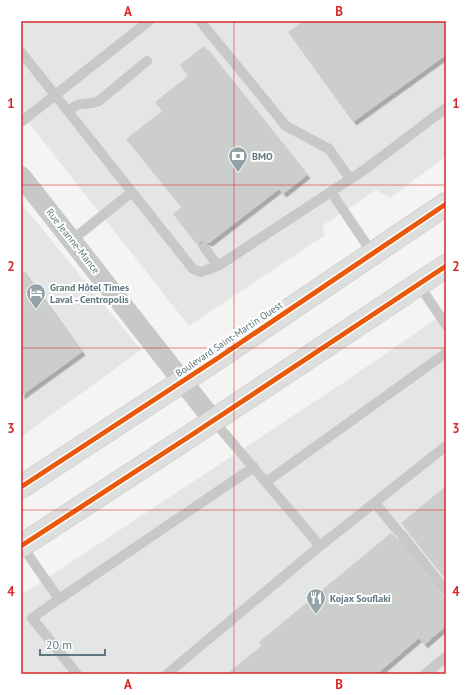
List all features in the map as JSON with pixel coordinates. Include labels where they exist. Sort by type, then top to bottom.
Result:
[{"type":"main road","name":"Boulevard Saint-Martin Ouest","points":[[21,487],[183,381],[446,204]]},
{"type":"main road","points":[[21,546],[446,266]]},
{"type":"street","name":"Rue Jeanne-Mance","points":[[26,186],[72,240],[213,420]]},
{"type":"lane","points":[[21,122],[54,94],[149,21]]},
{"type":"lane","points":[[200,21],[286,126],[329,149],[350,179]]},
{"type":"lane","points":[[21,52],[193,270],[201,272],[218,266],[331,192],[446,108]]},
{"type":"lane","points":[[68,111],[78,105],[90,104],[98,101],[147,62]]},
{"type":"lane","points":[[72,240],[132,192]]},
{"type":"lane","points":[[331,192],[373,254]]},
{"type":"lane","points":[[204,247],[218,266]]},
{"type":"lane","points":[[419,285],[446,325]]},
{"type":"lane","points":[[266,482],[446,353]]},
{"type":"lane","points":[[213,420],[320,546]]},
{"type":"lane","points":[[167,674],[320,546],[446,446]]},
{"type":"lane","points":[[77,674],[32,618],[254,467]]},
{"type":"lane","points":[[375,502],[446,591]]},
{"type":"lane","points":[[21,546],[59,599]]},
{"type":"lane","points":[[425,674],[446,657]]},
{"type":"shaded area","points":[[21,21],[446,21],[446,156],[390,198],[376,190],[322,226],[325,235],[189,326],[21,113]]},
{"type":"shaded area","points":[[21,203],[141,350],[21,437]]},
{"type":"shaded area","points":[[446,312],[446,674],[21,674],[21,595],[346,381]]},
{"type":"building","points":[[303,21],[446,21],[446,55],[353,122],[288,32]]},
{"type":"building","points":[[204,46],[307,175],[283,194],[279,189],[209,243],[203,241],[200,242],[198,246],[173,214],[181,207],[126,139],[162,111],[155,102],[188,76],[180,65]]},
{"type":"building","name":"Grand Hôtel Times Laval - Centropolis","points":[[21,268],[82,352],[21,396]]},
{"type":"building","points":[[446,486],[446,580],[401,523]]},
{"type":"building","points":[[391,533],[396,537],[441,595],[446,597],[446,626],[424,645],[419,638],[377,674],[227,674],[261,646],[259,642]]},
{"type":"cycle path","points":[[21,487],[218,358],[446,204]]},
{"type":"cycle path","points":[[21,546],[446,266]]},
{"type":"place","name":"BMO","points":[[238,173]]},
{"type":"place","name":"Grand Hôtel Times Laval - Centropolis","points":[[36,310]]},
{"type":"place","name":"Kojax Souflaki","points":[[316,615]]}]
